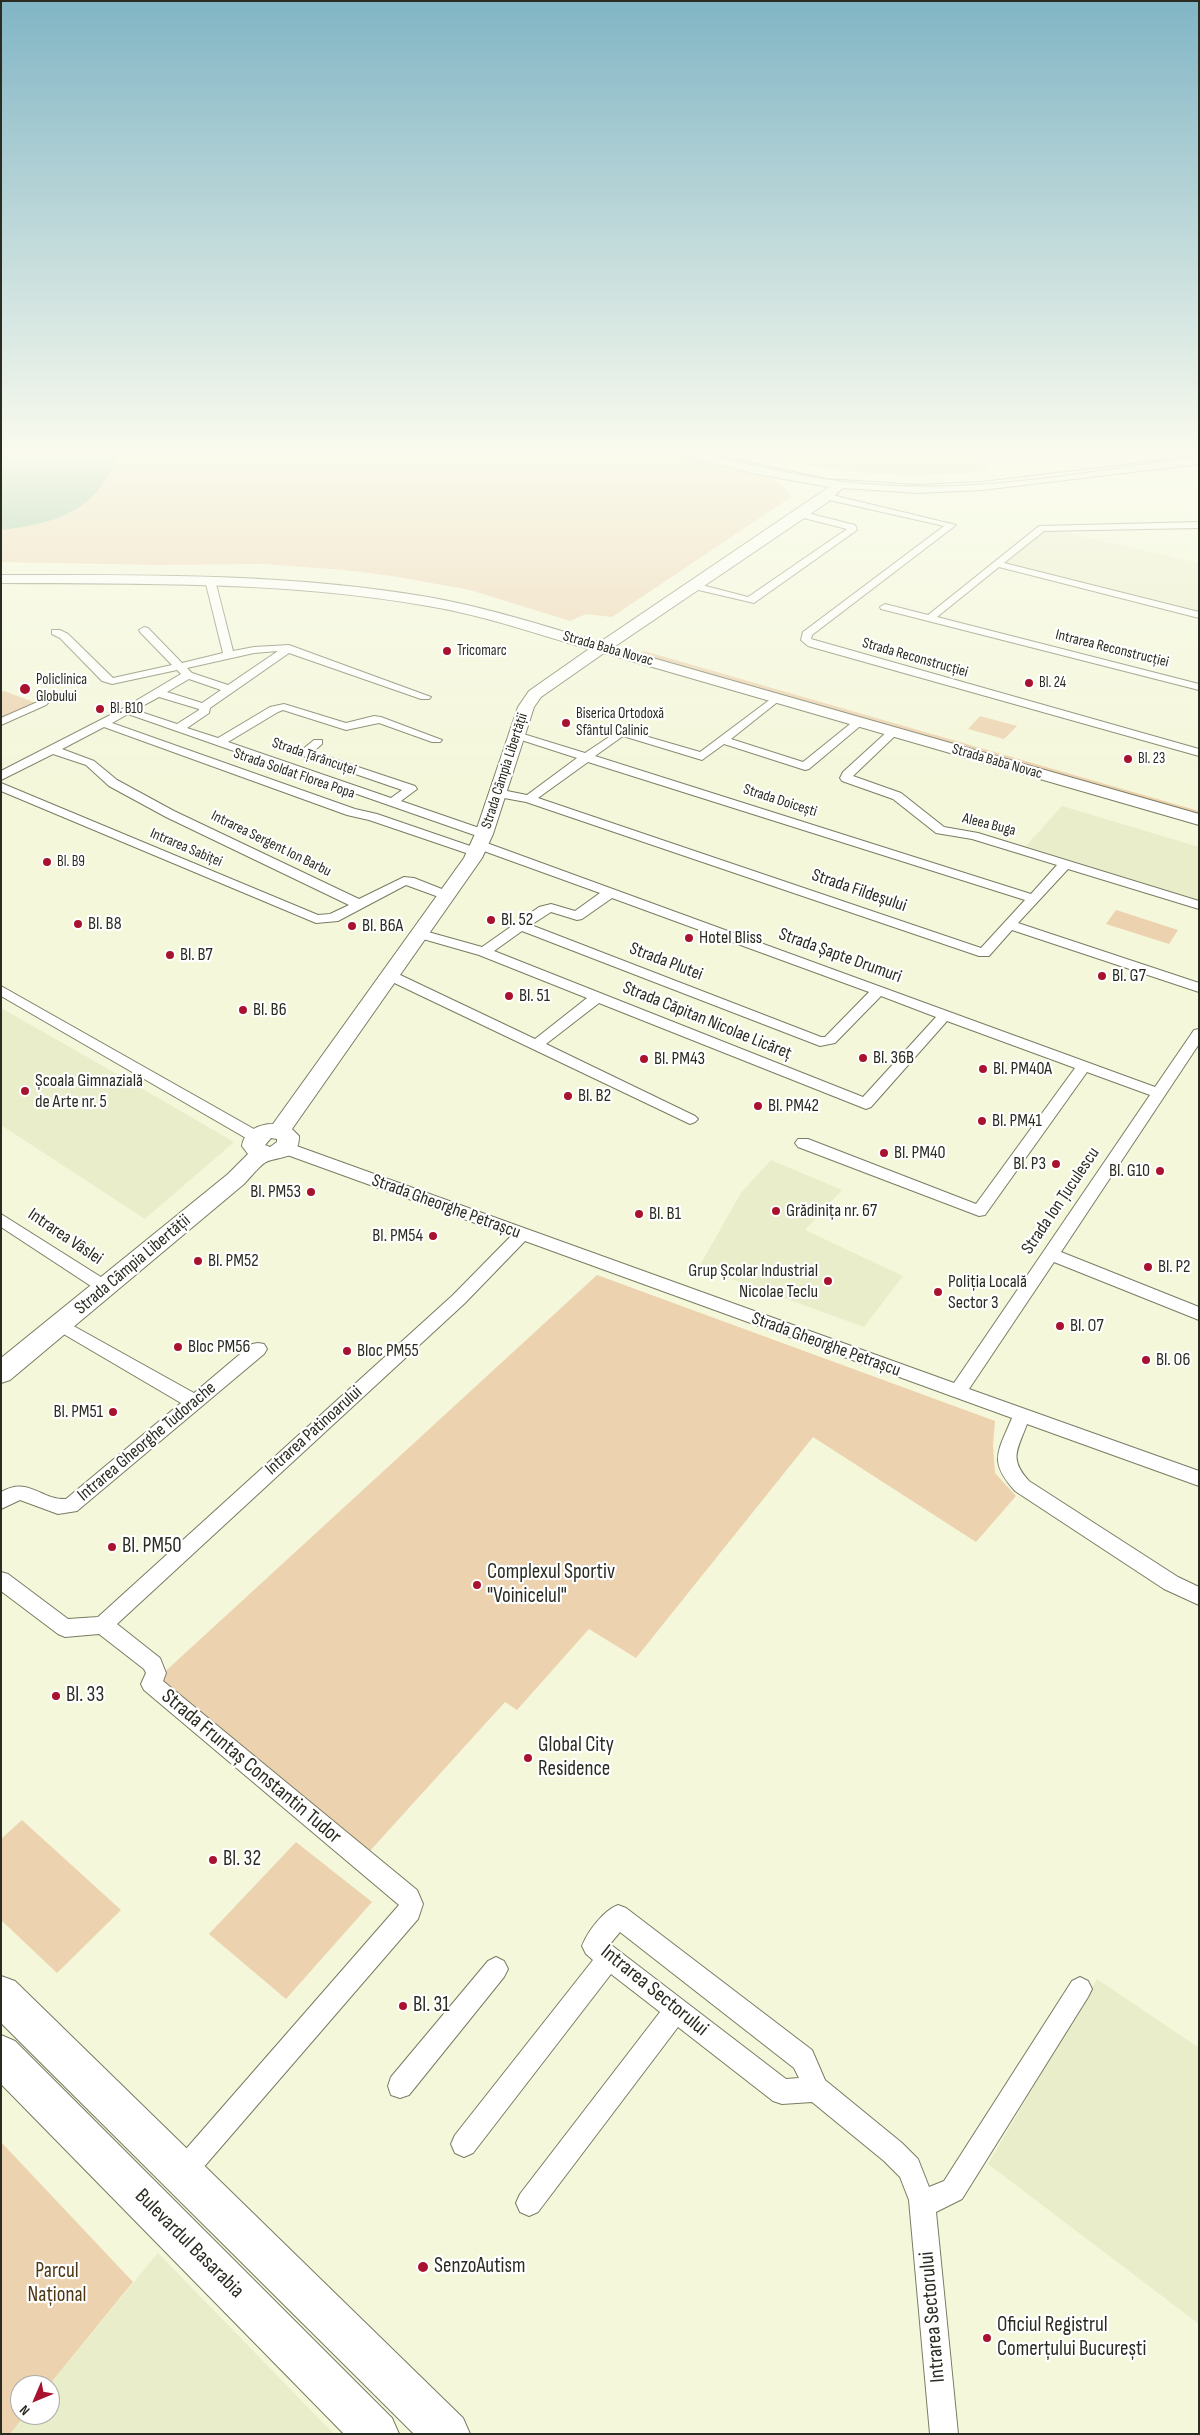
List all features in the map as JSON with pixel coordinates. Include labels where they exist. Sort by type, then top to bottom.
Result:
[{"type":"main road","name":"Strada Câmpia Libertății","points":[[1,1373],[236,1179],[271,1142],[421,934],[480,844],[516,735],[530,700],[552,681],[722,567]]},
{"type":"main road","name":"Strada Baba Novac","points":[[1,571],[242,573],[323,578],[410,589],[464,599],[776,698],[1199,820]]},
{"type":"main road","name":"Strada Baba Novac","points":[[1,579],[210,580],[308,585],[428,601],[608,644],[1199,807]]},
{"type":"main road","points":[[1,1995],[447,2434]]},
{"type":"main road","name":"Bulevardul Basarabia","points":[[1,2055],[376,2434]]},
{"type":"street","points":[[694,586],[750,601],[799,567]]},
{"type":"street","name":"Strada Reconstrucției","points":[[896,567],[807,634],[806,640],[812,644],[901,670],[1198,751]]},
{"type":"street","points":[[930,618],[994,567]]},
{"type":"street","points":[[1007,567],[1199,615]]},
{"type":"street","points":[[210,580],[229,656]]},
{"type":"street","name":"Intrarea Reconstrucției","points":[[885,608],[1199,687]]},
{"type":"street","points":[[144,630],[183,671],[229,689]]},
{"type":"street","points":[[56,632],[64,636],[106,679],[112,681],[183,671],[229,656],[277,647],[288,648],[425,698]]},
{"type":"street","points":[[178,729],[205,711],[204,707],[288,648]]},
{"type":"street","points":[[1,776],[159,692],[183,671]]},
{"type":"street","points":[[159,692],[204,707]]},
{"type":"street","points":[[529,799],[621,732],[698,756],[705,755],[776,698]]},
{"type":"street","points":[[1,722],[42,703]]},
{"type":"street","points":[[218,743],[274,709],[284,707],[346,727],[374,719],[381,720],[436,740]]},
{"type":"street","name":"Strada Țărăncuței","points":[[133,713],[394,802],[480,844]]},
{"type":"street","points":[[723,740],[806,766],[859,722]]},
{"type":"street","name":"Strada Soldat Florea Popa","points":[[103,723],[351,812],[480,844]]},
{"type":"street","name":"Aleea Buga","points":[[893,732],[846,778],[897,796],[940,830],[974,836],[1199,905]]},
{"type":"street","name":"Strada Doicești","points":[[516,735],[1034,899]]},
{"type":"street","points":[[318,742],[304,752],[411,789],[394,802]]},
{"type":"street","name":"Intrarea Sergent Ion Barbu","points":[[53,750],[90,763],[113,783],[170,814],[358,904]]},
{"type":"street","name":"Intrarea Sabiței","points":[[1,788],[316,919],[334,918],[396,884],[409,881],[447,896]]},
{"type":"street","name":"Strada Fildeșului","points":[[497,793],[529,799],[984,953],[1010,925]]},
{"type":"street","name":"Strada Șapte Drumuri","points":[[480,844],[1158,1093]]},
{"type":"street","points":[[1065,864],[1010,925],[1199,988]]},
{"type":"street","points":[[484,952],[548,908],[577,916],[611,892]]},
{"type":"street","name":"Strada Plutei","points":[[521,926],[820,1042],[830,1040],[879,990]]},
{"type":"street","name":"Strada Căpitan Nicolae Licăreț","points":[[421,934],[484,952],[866,1104],[945,1015]]},
{"type":"street","points":[[391,976],[690,1119]]},
{"type":"street","name":"Strada Gheorghe Petrașcu","points":[[1,990],[271,1142],[1199,1480]]},
{"type":"street","points":[[536,1045],[597,997]]},
{"type":"street","name":"Strada Ion Țuculescu","points":[[958,1393],[1199,1032]]},
{"type":"street","points":[[803,1143],[979,1211],[1084,1066]]},
{"type":"street","name":"Intrarea Vâslei","points":[[1,1219],[106,1288]]},
{"type":"street","name":"Intrarea Patinoarului","points":[[103,1625],[460,1299],[522,1234]]},
{"type":"street","points":[[1050,1254],[1199,1314]]},
{"type":"street","points":[[61,1325],[195,1402]]},
{"type":"street","name":"Intrarea Gheorghe Tudorache","points":[[1,1501],[14,1492],[22,1491],[47,1505],[58,1508],[70,1506],[258,1349]]},
{"type":"street","points":[[1022,1415],[1006,1455],[1006,1462],[1010,1473],[1022,1486],[1171,1583],[1199,1597]]},
{"type":"street","points":[[1,1580],[65,1628],[103,1625]]},
{"type":"street","name":"Strada Fruntaș Constantin Tudor","points":[[103,1625],[153,1664],[156,1674],[151,1684],[409,1898],[411,1904],[410,1911],[181,2174]]},
{"type":"street","name":"Intrarea Sectorului","points":[[816,2089],[782,2092],[594,1946],[618,1916],[803,2059],[816,2089],[893,2152],[909,2168],[922,2200],[944,2434]]},
{"type":"street","points":[[464,2144],[609,1958]]},
{"type":"street","points":[[400,2086],[496,1969]]},
{"type":"street","points":[[922,2200],[938,2199],[953,2190],[1080,1988]]},
{"type":"street","points":[[529,2203],[676,2010]]},
{"type":"shaded area","points":[[1016,567],[1199,567],[1199,612]]},
{"type":"shaded area","points":[[1062,806],[1199,847],[1199,900],[1026,846]]},
{"type":"shaded area","points":[[1,1008],[234,1142],[145,1219],[1,1125]]},
{"type":"shaded area","points":[[771,1160],[842,1190],[805,1230],[903,1276],[864,1327],[699,1267],[741,1193]]},
{"type":"shaded area","points":[[1097,1979],[1199,2048],[1199,2324],[988,2164]]},
{"type":"shaded area","points":[[158,2253],[334,2434],[10,2434],[17,2425],[60,2425],[60,2375],[57,2375]]},
{"type":"green space","points":[[299,567],[687,567],[612,617],[586,614],[570,621],[470,590],[392,576]]},
{"type":"green space","points":[[644,651],[1199,811],[1199,817],[638,655]]},
{"type":"green space","points":[[4,691],[36,703],[1,720],[1,692]]},
{"type":"green space","points":[[980,716],[1017,726],[1004,739],[968,729]]},
{"type":"green space","points":[[1116,910],[1178,930],[1169,944],[1106,924]]},
{"type":"green space","name":"Complexul Sportiv \"Voinicelul\"","points":[[597,1275],[995,1421],[993,1445],[995,1473],[1016,1496],[976,1542],[813,1437],[636,1658],[589,1629],[517,1710],[505,1702],[368,1853],[157,1679]]},
{"type":"green space","points":[[22,1820],[121,1910],[57,1973],[1,1920],[1,1839]]},
{"type":"green space","points":[[296,1842],[372,1902],[286,1999],[209,1934]]},
{"type":"green space","name":"Parcul Național","points":[[1,2142],[133,2282],[57,2375],[10,2375],[10,2425],[17,2425],[10,2434],[1,2434]]},
{"type":"place","name":"Tricomarc","points":[[447,651]]},
{"type":"place","name":"Bl. 24","points":[[1029,683]]},
{"type":"place","name":"Policlinica Globului","points":[[25,689]]},
{"type":"place","name":"Bl. B10","points":[[100,709]]},
{"type":"place","name":"Biserica Ortodoxă Sfântul Calinic","points":[[566,723]]},
{"type":"place","name":"Bl. 23","points":[[1128,759]]},
{"type":"place","name":"Bl. B9","points":[[47,862]]},
{"type":"place","name":"Bl. 52","points":[[491,920]]},
{"type":"place","name":"Bl. B8","points":[[78,924]]},
{"type":"place","name":"Bl. B6A","points":[[352,926]]},
{"type":"place","name":"Hotel Bliss","points":[[689,938]]},
{"type":"place","name":"Bl. B7","points":[[170,955]]},
{"type":"place","name":"Bl. G7","points":[[1102,976]]},
{"type":"place","name":"Bl. 51","points":[[509,996]]},
{"type":"place","name":"Bl. B6","points":[[243,1010]]},
{"type":"place","name":"Bl. 36B","points":[[863,1058]]},
{"type":"place","name":"Bl. PM43","points":[[644,1059]]},
{"type":"place","name":"Bl. PM40A","points":[[983,1069]]},
{"type":"place","name":"Școala Gimnazială de Arte nr. 5","points":[[25,1091]]},
{"type":"place","name":"Bl. B2","points":[[568,1096]]},
{"type":"place","name":"Bl. PM42","points":[[758,1106]]},
{"type":"place","name":"Bl. PM41","points":[[982,1121]]},
{"type":"place","name":"Bl. PM40","points":[[884,1153]]},
{"type":"place","name":"Bl. P3","points":[[1056,1164]]},
{"type":"place","name":"Bl. G10","points":[[1160,1171]]},
{"type":"place","name":"Bl. PM53","points":[[311,1192]]},
{"type":"place","name":"Grădinița nr. 67","points":[[776,1211]]},
{"type":"place","name":"Bl. B1","points":[[639,1214]]},
{"type":"place","name":"Bl. PM54","points":[[433,1236]]},
{"type":"place","name":"Bl. PM52","points":[[198,1261]]},
{"type":"place","name":"Bl. P2","points":[[1148,1267]]},
{"type":"place","name":"Grup Școlar Industrial Nicolae Teclu","points":[[828,1281]]},
{"type":"place","name":"Poliția Locală Sector 3","points":[[938,1292]]},
{"type":"place","name":"Bl. O7","points":[[1060,1326]]},
{"type":"place","name":"Bloc PM56","points":[[178,1347]]},
{"type":"place","name":"Bloc PM55","points":[[347,1351]]},
{"type":"place","name":"Bl. O6","points":[[1146,1360]]},
{"type":"place","name":"Bl. PM51","points":[[113,1412]]},
{"type":"place","name":"Bl. PM50","points":[[112,1547]]},
{"type":"place","name":"Complexul Sportiv \"Voinicelul\"","points":[[477,1585]]},
{"type":"place","name":"Bl. 33","points":[[56,1696]]},
{"type":"place","name":"Global City Residence","points":[[528,1758]]},
{"type":"place","name":"Bl. 32","points":[[213,1860]]},
{"type":"place","name":"Bl. 31","points":[[403,2006]]},
{"type":"place","name":"SenzoAutism","points":[[423,2267]]},
{"type":"place","name":"Oficiul Registrul Comerțului București","points":[[987,2338]]}]
